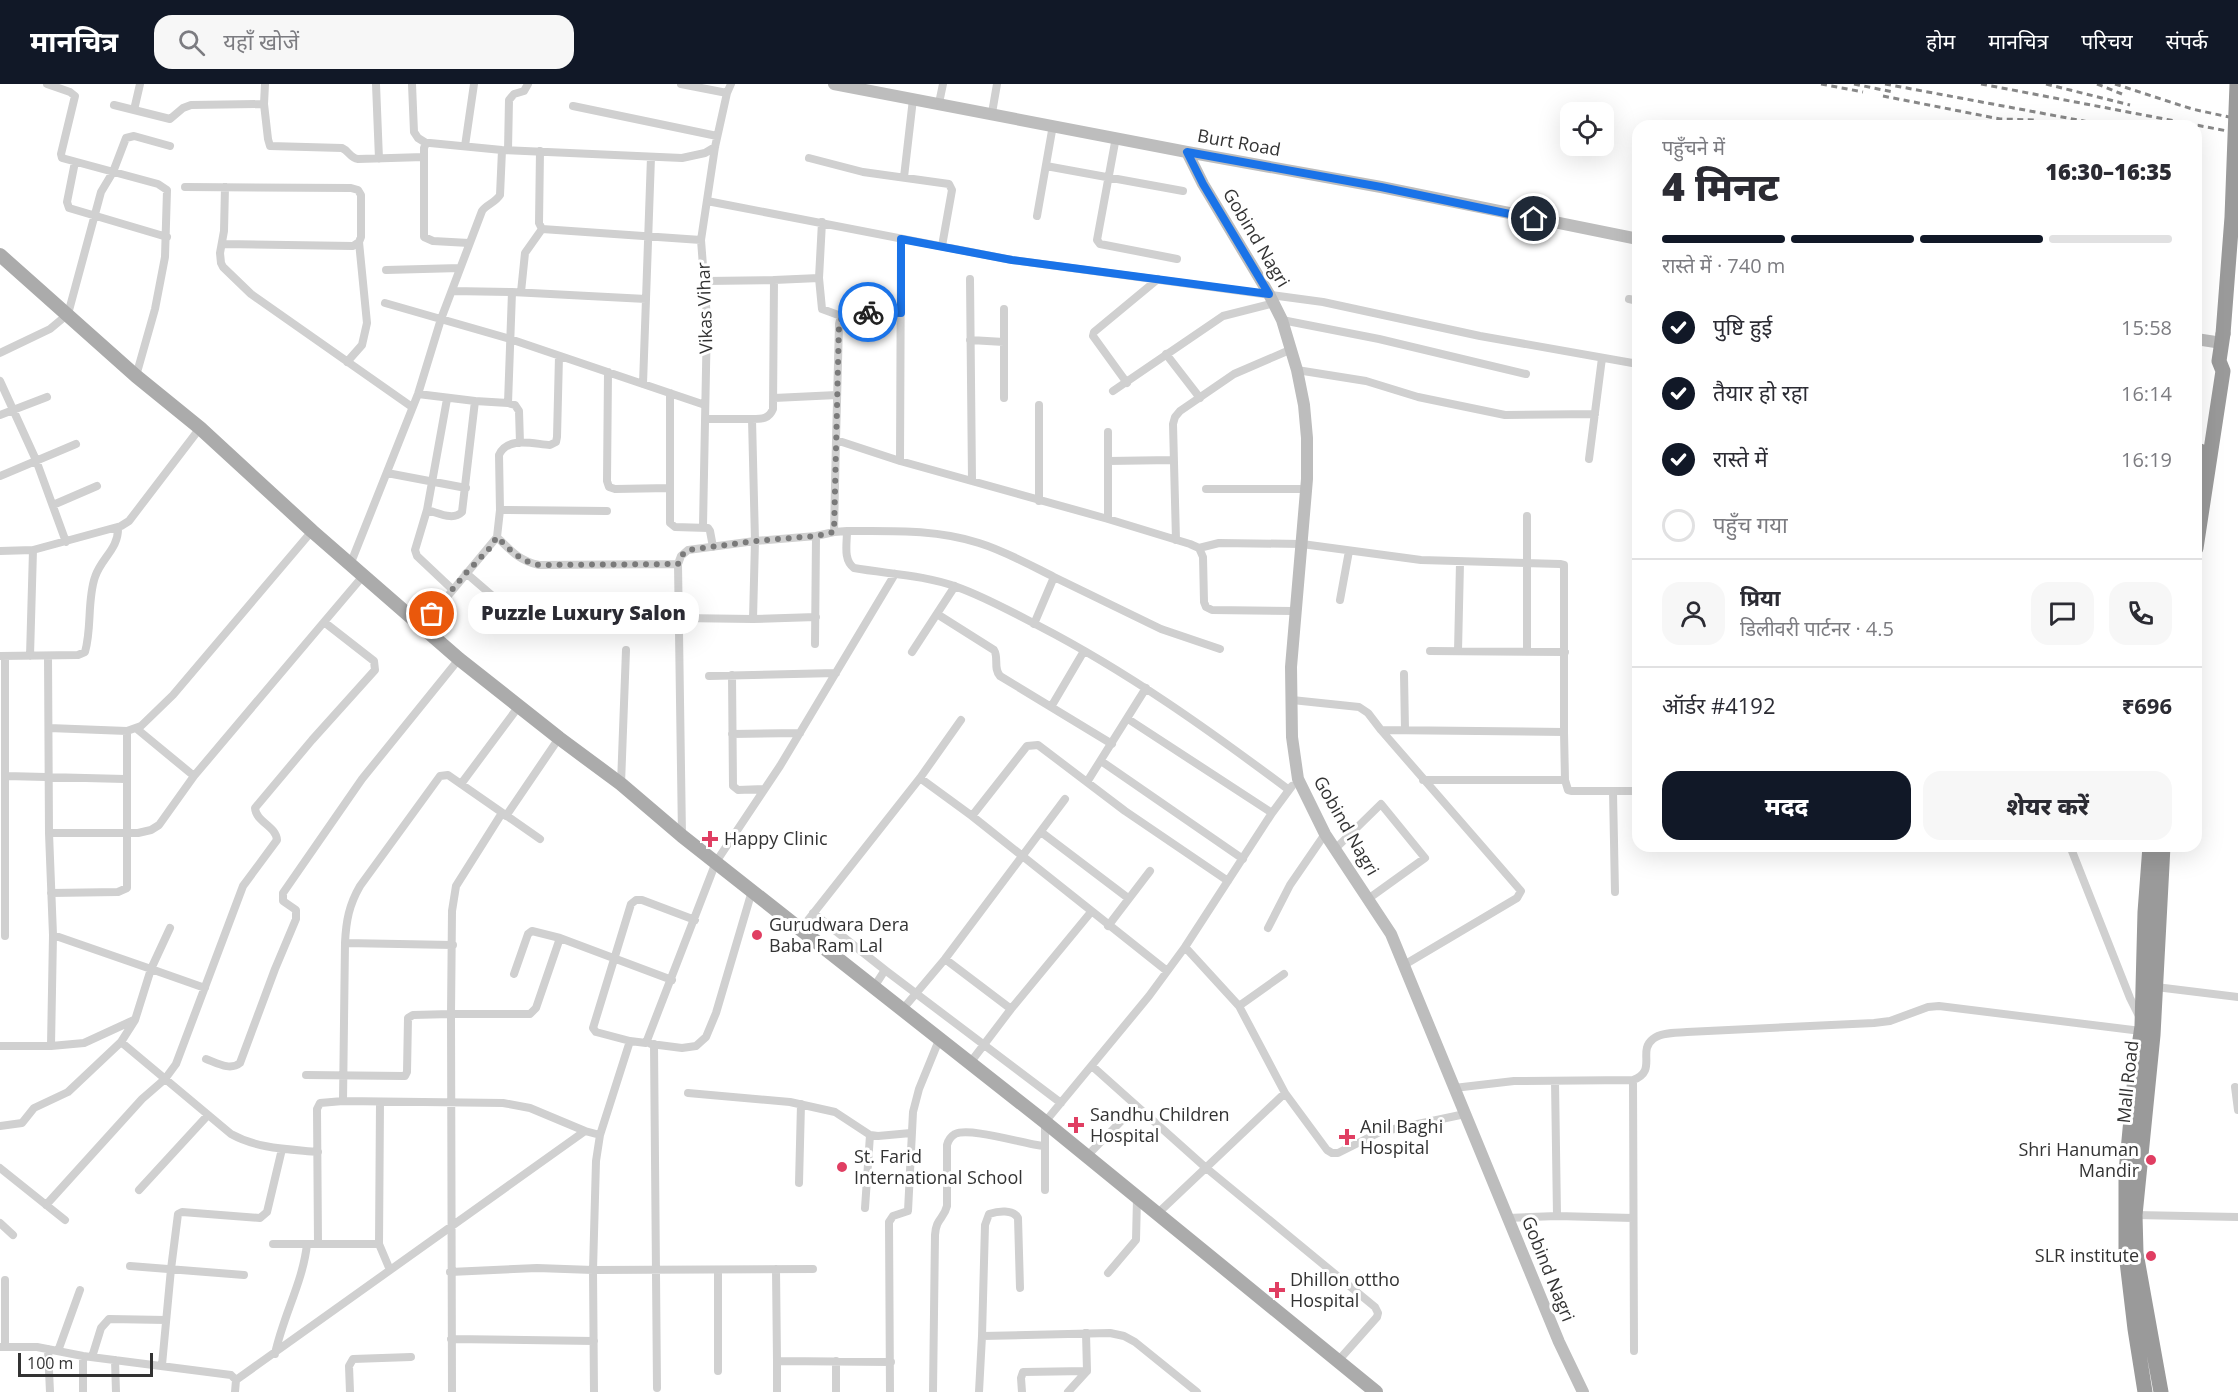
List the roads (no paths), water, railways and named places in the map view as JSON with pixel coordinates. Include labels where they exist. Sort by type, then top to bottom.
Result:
[{"type":"highway","points":[[2202,441],[2214,369],[2219,361],[2222,338],[2232,217],[2237,84]]},
{"type":"highway","points":[[2202,509],[2223,371],[2219,361]]},
{"type":"highway","points":[[2145,1392],[2126,1253],[2126,1172],[2142,1026],[2136,998],[2150,852]]},
{"type":"highway","name":"Mall Road","points":[[2161,1392],[2136,1253],[2135,1215],[2156,987],[2163,852]]},
{"type":"main road","points":[[2,259],[68,314],[136,376],[200,428],[350,565],[459,659],[621,784],[682,836],[1045,1122],[1376,1392]]},
{"type":"street","points":[[47,84],[75,96],[61,156],[64,160],[166,188],[168,195],[167,237],[155,309],[136,376]]},
{"type":"street","points":[[134,110],[140,84]]},
{"type":"street","points":[[265,84],[264,104],[268,140],[272,146],[342,148],[354,158],[424,157]]},
{"type":"street","points":[[376,84],[379,159]]},
{"type":"street","points":[[412,84],[414,132],[426,143],[505,150],[651,157],[695,157],[715,147]]},
{"type":"street","points":[[465,146],[474,84]]},
{"type":"street","points":[[350,565],[418,394],[441,320],[469,243],[482,211],[486,205],[497,200],[500,195],[509,100],[514,94],[524,91],[528,84]]},
{"type":"street","points":[[681,84],[727,93]]},
{"type":"street","name":"Vikas Vihar","points":[[703,526],[708,360],[706,281],[701,240],[717,136],[731,84]]},
{"type":"street","name":"Burt Road","points":[[834,84],[1381,187],[1632,238]]},
{"type":"street","points":[[939,104],[943,84]]},
{"type":"street","points":[[992,113],[997,84]]},
{"type":"street","points":[[904,177],[913,99]]},
{"type":"street","points":[[114,105],[170,119],[183,108],[191,105],[264,104]]},
{"type":"street","points":[[573,106],[717,136]]},
{"type":"street","points":[[1037,216],[1053,125]]},
{"type":"street","points":[[0,353],[50,329],[68,314],[101,192],[113,172],[124,142],[129,136],[170,146]]},
{"type":"street","points":[[1116,137],[1097,240],[1100,244],[1177,259]]},
{"type":"street","points":[[426,143],[424,148],[424,237],[433,241],[469,243]]},
{"type":"street","points":[[540,151],[539,224],[542,229]]},
{"type":"street","name":"Gobind Nagri","points":[[1187,152],[1203,184],[1272,299],[1282,320],[1297,370],[1307,438],[1302,544],[1294,611],[1292,737],[1298,779],[1325,834],[1391,934],[1559,1342],[1583,1392]]},
{"type":"street","points":[[643,384],[651,157]]},
{"type":"street","points":[[808,158],[863,172],[949,184],[952,187],[942,246]]},
{"type":"street","points":[[75,162],[67,207],[95,218],[167,237]]},
{"type":"street","points":[[1046,166],[1183,191]]},
{"type":"street","points":[[185,187],[351,188],[358,190],[361,195],[359,242],[367,323],[362,345],[348,362]]},
{"type":"street","points":[[225,187],[221,263],[251,294],[412,407]]},
{"type":"street","points":[[707,201],[1012,260],[1158,279],[1272,299],[1323,302],[1480,336],[1632,363]]},
{"type":"street","points":[[822,222],[819,278],[822,309],[842,316],[853,312],[901,313]]},
{"type":"street","points":[[542,229],[701,240]]},
{"type":"street","points":[[508,403],[510,339],[517,292],[525,253],[542,229]]},
{"type":"street","points":[[900,461],[901,239]]},
{"type":"street","points":[[223,244],[353,246],[359,242]]},
{"type":"street","points":[[386,270],[460,268]]},
{"type":"street","points":[[706,281],[819,278]]},
{"type":"street","points":[[970,279],[972,481]]},
{"type":"street","points":[[1127,383],[1093,336],[1103,324],[1158,279]]},
{"type":"street","points":[[705,419],[765,419],[771,415],[774,398],[774,280]]},
{"type":"street","points":[[452,291],[645,299]]},
{"type":"street","points":[[1113,391],[1223,316],[1272,299]]},
{"type":"street","points":[[385,303],[510,339],[705,405]]},
{"type":"street","points":[[1004,309],[1004,398]]},
{"type":"street","points":[[834,532],[839,324],[842,316]]},
{"type":"street","points":[[1282,320],[1379,339],[1526,374]]},
{"type":"street","points":[[2202,339],[2222,338]]},
{"type":"street","points":[[970,340],[1004,342]]},
{"type":"street","points":[[1176,540],[1173,460],[1175,417],[1234,374],[1292,349]]},
{"type":"street","points":[[1166,354],[1200,398]]},
{"type":"street","points":[[422,627],[497,537],[500,510],[499,455],[502,447],[520,443],[550,445],[556,442],[559,356]]},
{"type":"street","points":[[1589,459],[1602,358]]},
{"type":"street","points":[[1297,370],[1366,381],[1418,397],[1494,413],[1537,416],[1594,414]]},
{"type":"street","points":[[608,372],[607,481],[609,487],[615,489],[670,488]]},
{"type":"street","points":[[0,381],[36,460],[66,542]]},
{"type":"street","points":[[670,393],[670,523],[672,526],[703,526],[710,531],[713,547]]},
{"type":"street","points":[[418,394],[515,405],[519,411],[520,443]]},
{"type":"street","points":[[774,398],[837,396]]},
{"type":"street","points":[[0,415],[47,397]]},
{"type":"street","points":[[447,399],[427,510],[415,550],[417,556],[452,589]]},
{"type":"street","points":[[427,510],[451,517],[458,516],[462,512],[475,401]]},
{"type":"street","points":[[1039,405],[1039,501]]},
{"type":"street","points":[[752,419],[755,541],[753,619]]},
{"type":"street","points":[[0,551],[33,550],[118,527],[129,521],[200,428]]},
{"type":"street","points":[[1108,432],[1108,519]]},
{"type":"street","points":[[836,440],[900,461],[1108,519],[1199,548],[1219,543],[1302,544],[1349,552],[1460,562],[1564,565],[1564,732],[1565,780],[1568,790],[1632,791]]},
{"type":"street","points":[[0,476],[76,444]]},
{"type":"street","points":[[1108,460],[1173,460]]},
{"type":"street","points":[[387,473],[466,488]]},
{"type":"street","points":[[53,505],[98,486]]},
{"type":"street","points":[[1206,489],[1306,489]]},
{"type":"street","points":[[500,510],[607,511]]},
{"type":"street","points":[[1527,516],[1527,652]]},
{"type":"street","points":[[5,936],[6,777],[3,656],[78,655],[85,652],[95,576],[117,541],[118,527]]},
{"type":"street","points":[[682,836],[678,564],[681,556],[688,550],[847,531],[911,530],[945,535],[979,543],[1161,629],[1220,649]]},
{"type":"street","points":[[49,728],[127,730],[137,729],[146,723],[173,695],[312,531]]},
{"type":"street","points":[[847,531],[849,564],[854,568],[955,586],[988,600],[1084,651],[1178,708],[1289,790]]},
{"type":"street","points":[[815,644],[816,536]]},
{"type":"street","points":[[497,537],[518,558],[539,565],[678,564]]},
{"type":"street","points":[[1199,548],[1203,557],[1206,607],[1212,610],[1294,611]]},
{"type":"street","points":[[30,656],[33,550]]},
{"type":"street","points":[[1340,600],[1349,552]]},
{"type":"street","points":[[1458,651],[1460,562]]},
{"type":"street","points":[[466,573],[524,622]]},
{"type":"street","points":[[657,1388],[650,1043],[716,862],[800,733],[895,574]]},
{"type":"street","points":[[49,833],[145,832],[159,825],[194,776],[363,576]]},
{"type":"street","points":[[1034,624],[1054,577]]},
{"type":"street","points":[[912,652],[955,586]]},
{"type":"street","points":[[937,614],[994,650],[996,672],[999,676],[1112,744]]},
{"type":"street","points":[[680,618],[816,617]]},
{"type":"street","points":[[46,1205],[142,1100],[165,1079],[180,1056],[243,886],[277,840],[275,833],[257,815],[255,808],[375,670],[374,661],[324,621]]},
{"type":"street","points":[[621,784],[626,650]]},
{"type":"street","points":[[1051,707],[1084,651]]},
{"type":"street","points":[[1430,651],[1565,652]]},
{"type":"street","points":[[48,656],[49,833],[53,936],[51,1046]]},
{"type":"street","points":[[206,1059],[228,1067],[236,1067],[240,1063],[296,919],[296,909],[283,901],[283,893],[362,779],[459,659]]},
{"type":"street","points":[[709,676],[837,673]]},
{"type":"street","points":[[1404,674],[1405,730]]},
{"type":"street","points":[[732,675],[733,786],[738,790],[764,789]]},
{"type":"street","points":[[1087,782],[1146,688]]},
{"type":"street","points":[[1292,700],[1359,707],[1368,713],[1423,780],[1513,879],[1521,891],[1517,898],[1404,965]]},
{"type":"street","points":[[461,784],[519,706]]},
{"type":"street","points":[[1128,718],[1272,813]]},
{"type":"street","points":[[801,929],[920,778],[961,720]]},
{"type":"street","points":[[137,729],[194,776]]},
{"type":"street","points":[[51,893],[118,892],[127,888],[128,833],[125,779],[127,730]]},
{"type":"street","points":[[1381,730],[1564,732]]},
{"type":"street","points":[[732,734],[800,733]]},
{"type":"street","points":[[452,1392],[450,1102],[453,911],[456,886],[559,738]]},
{"type":"street","points":[[972,816],[1027,746],[1038,745],[1125,811],[1228,881]]},
{"type":"street","points":[[1101,761],[1243,859]]},
{"type":"street","points":[[343,1101],[345,943],[350,905],[367,877],[440,776],[448,775],[540,839]]},
{"type":"street","points":[[6,777],[125,779]]},
{"type":"street","points":[[920,778],[972,816],[1167,971]]},
{"type":"street","points":[[1045,1190],[1045,1122],[1185,947],[1272,813],[1298,779]]},
{"type":"street","points":[[1423,780],[1565,780]]},
{"type":"street","points":[[1613,792],[1615,892]]},
{"type":"street","points":[[902,1010],[945,959],[1065,799]]},
{"type":"street","points":[[1335,849],[1381,804],[1425,858],[1368,899]]},
{"type":"street","points":[[1041,832],[1128,898]]},
{"type":"street","points":[[1268,928],[1294,878],[1325,834]]},
{"type":"street","points":[[2073,852],[2136,998]]},
{"type":"street","points":[[1108,926],[1150,871]]},
{"type":"street","points":[[695,920],[642,900],[636,900],[631,904],[593,1028],[596,1032],[630,1041],[682,1048],[696,1046],[706,1037],[716,1013],[752,891]]},
{"type":"street","points":[[970,1063],[1091,912]]},
{"type":"street","points":[[813,913],[1061,1103]]},
{"type":"street","points":[[0,1126],[22,1123],[33,1108],[68,1092],[121,1042],[135,1020],[151,969],[170,928]]},
{"type":"street","points":[[514,974],[528,934],[537,932],[560,938],[672,980]]},
{"type":"street","points":[[53,936],[205,988]]},
{"type":"street","points":[[306,1075],[405,1076],[408,1018],[413,1015],[530,1014],[536,1008],[560,938]]},
{"type":"street","points":[[345,943],[453,945]]},
{"type":"street","points":[[1185,947],[1239,1006],[1285,1094],[1311,1131],[1332,1153],[1338,1153],[1380,1132],[1465,1114]]},
{"type":"street","points":[[945,959],[1011,1009]]},
{"type":"street","points":[[874,987],[885,970]]},
{"type":"street","points":[[1239,1006],[1284,974]]},
{"type":"street","points":[[2156,987],[2238,997]]},
{"type":"street","points":[[1454,1088],[1504,1082],[1633,1080],[1641,1077],[1646,1071],[1646,1052],[1649,1044],[1654,1038],[1662,1035],[1890,1021],[1928,1007],[1939,1006],[2142,1026]]},
{"type":"street","points":[[0,1046],[51,1046],[84,1043],[135,1020]]},
{"type":"street","points":[[890,1392],[889,1222],[893,1216],[908,1211],[910,1206],[913,1112],[919,1089],[939,1040]]},
{"type":"street","points":[[594,1392],[593,1270],[596,1161],[600,1135],[630,1041]]},
{"type":"street","points":[[121,1042],[208,1115],[242,1139],[282,1149],[318,1152]]},
{"type":"street","points":[[1092,1066],[1205,1167],[1378,1310],[1377,1317],[1338,1361]]},
{"type":"street","points":[[1633,1080],[1634,1351]]},
{"type":"street","points":[[1555,1081],[1557,1216]]},
{"type":"street","points":[[2235,1088],[2238,1110]]},
{"type":"street","points":[[688,1094],[749,1097],[801,1104],[836,1112],[870,1135],[911,1133]]},
{"type":"street","points":[[1157,1214],[1285,1094]]},
{"type":"street","points":[[318,1244],[318,1105],[324,1101],[503,1103],[531,1108],[600,1135]]},
{"type":"street","points":[[380,1102],[379,1244],[390,1270]]},
{"type":"street","points":[[799,1183],[801,1104]]},
{"type":"street","points":[[1087,1156],[1136,1106]]},
{"type":"street","points":[[139,1190],[208,1115]]},
{"type":"street","points":[[236,1380],[585,1131]]},
{"type":"street","points":[[933,1392],[934,1234],[937,1220],[946,1212],[947,1206],[947,1145],[949,1139],[955,1134],[974,1133],[1044,1146]]},
{"type":"street","points":[[865,1208],[870,1135]]},
{"type":"street","points":[[162,1365],[171,1269],[180,1212],[256,1219],[264,1216],[282,1149]]},
{"type":"street","points":[[0,1168],[65,1220]]},
{"type":"street","points":[[1108,1273],[1136,1240],[1137,1198]]},
{"type":"street","points":[[979,1392],[985,1225],[989,1214],[1011,1212],[1018,1218],[1020,1288]]},
{"type":"street","points":[[2135,1215],[2238,1217]]},
{"type":"street","points":[[1508,1218],[1557,1216],[1633,1218]]},
{"type":"street","points":[[0,1223],[13,1234]]},
{"type":"street","points":[[273,1244],[379,1244]]},
{"type":"street","points":[[275,1354],[287,1309],[303,1271],[307,1244]]},
{"type":"street","points":[[130,1266],[244,1275]]},
{"type":"street","points":[[450,1272],[537,1268],[813,1269]]},
{"type":"street","points":[[776,1269],[777,1392]]},
{"type":"street","points":[[718,1270],[718,1371]]},
{"type":"street","points":[[5,1280],[2,1347],[48,1349],[162,1365],[231,1376],[236,1380]]},
{"type":"street","points":[[58,1351],[80,1290]]},
{"type":"street","points":[[83,1392],[88,1356],[101,1328],[109,1319],[166,1320]]},
{"type":"street","points":[[981,1336],[1086,1333],[1124,1336],[1135,1342],[1196,1392]]},
{"type":"street","points":[[1070,1391],[1087,1371],[1086,1333]]},
{"type":"street","points":[[451,1340],[594,1341]]},
{"type":"street","points":[[48,1349],[50,1392]]},
{"type":"street","points":[[350,1392],[349,1366],[353,1359],[411,1357]]},
{"type":"street","points":[[115,1360],[116,1392]]},
{"type":"street","points":[[777,1361],[891,1362]]},
{"type":"street","points":[[836,1361],[836,1392]]},
{"type":"street","points":[[1022,1392],[1023,1372],[1087,1371]]},
{"type":"street","points":[[235,1392],[236,1380]]},
{"type":"railway","points":[[1821,84],[1863,92]]},
{"type":"railway","points":[[1854,84],[1893,92]]},
{"type":"railway","points":[[1885,84],[2078,120]]},
{"type":"railway","points":[[1981,84],[2170,120]]},
{"type":"railway","points":[[2046,84],[2130,105]]},
{"type":"railway","points":[[2097,84],[2122,94]]},
{"type":"railway","points":[[2115,84],[2192,109],[2238,119]]},
{"type":"railway","points":[[1883,96],[2000,119],[2037,120]]},
{"type":"railway","points":[[2202,126],[2238,133]]},
{"type":"place","name":"Puzzle Luxury Salon","points":[[432,614]]},
{"type":"place","name":"Happy Clinic","points":[[710,839]]},
{"type":"place","name":"Gurudwara Dera Baba Ram Lal","points":[[757,935]]},
{"type":"place","name":"Sandhu Children Hospital","points":[[1076,1125]]},
{"type":"place","name":"Anil Baghi Hospital","points":[[1347,1137]]},
{"type":"place","name":"Shri Hanuman Mandir","points":[[2151,1160]]},
{"type":"place","name":"St. Farid International School","points":[[842,1167]]},
{"type":"place","name":"SLR institute","points":[[2151,1256]]},
{"type":"place","name":"Dhillon ottho Hospital","points":[[1277,1290]]}]
